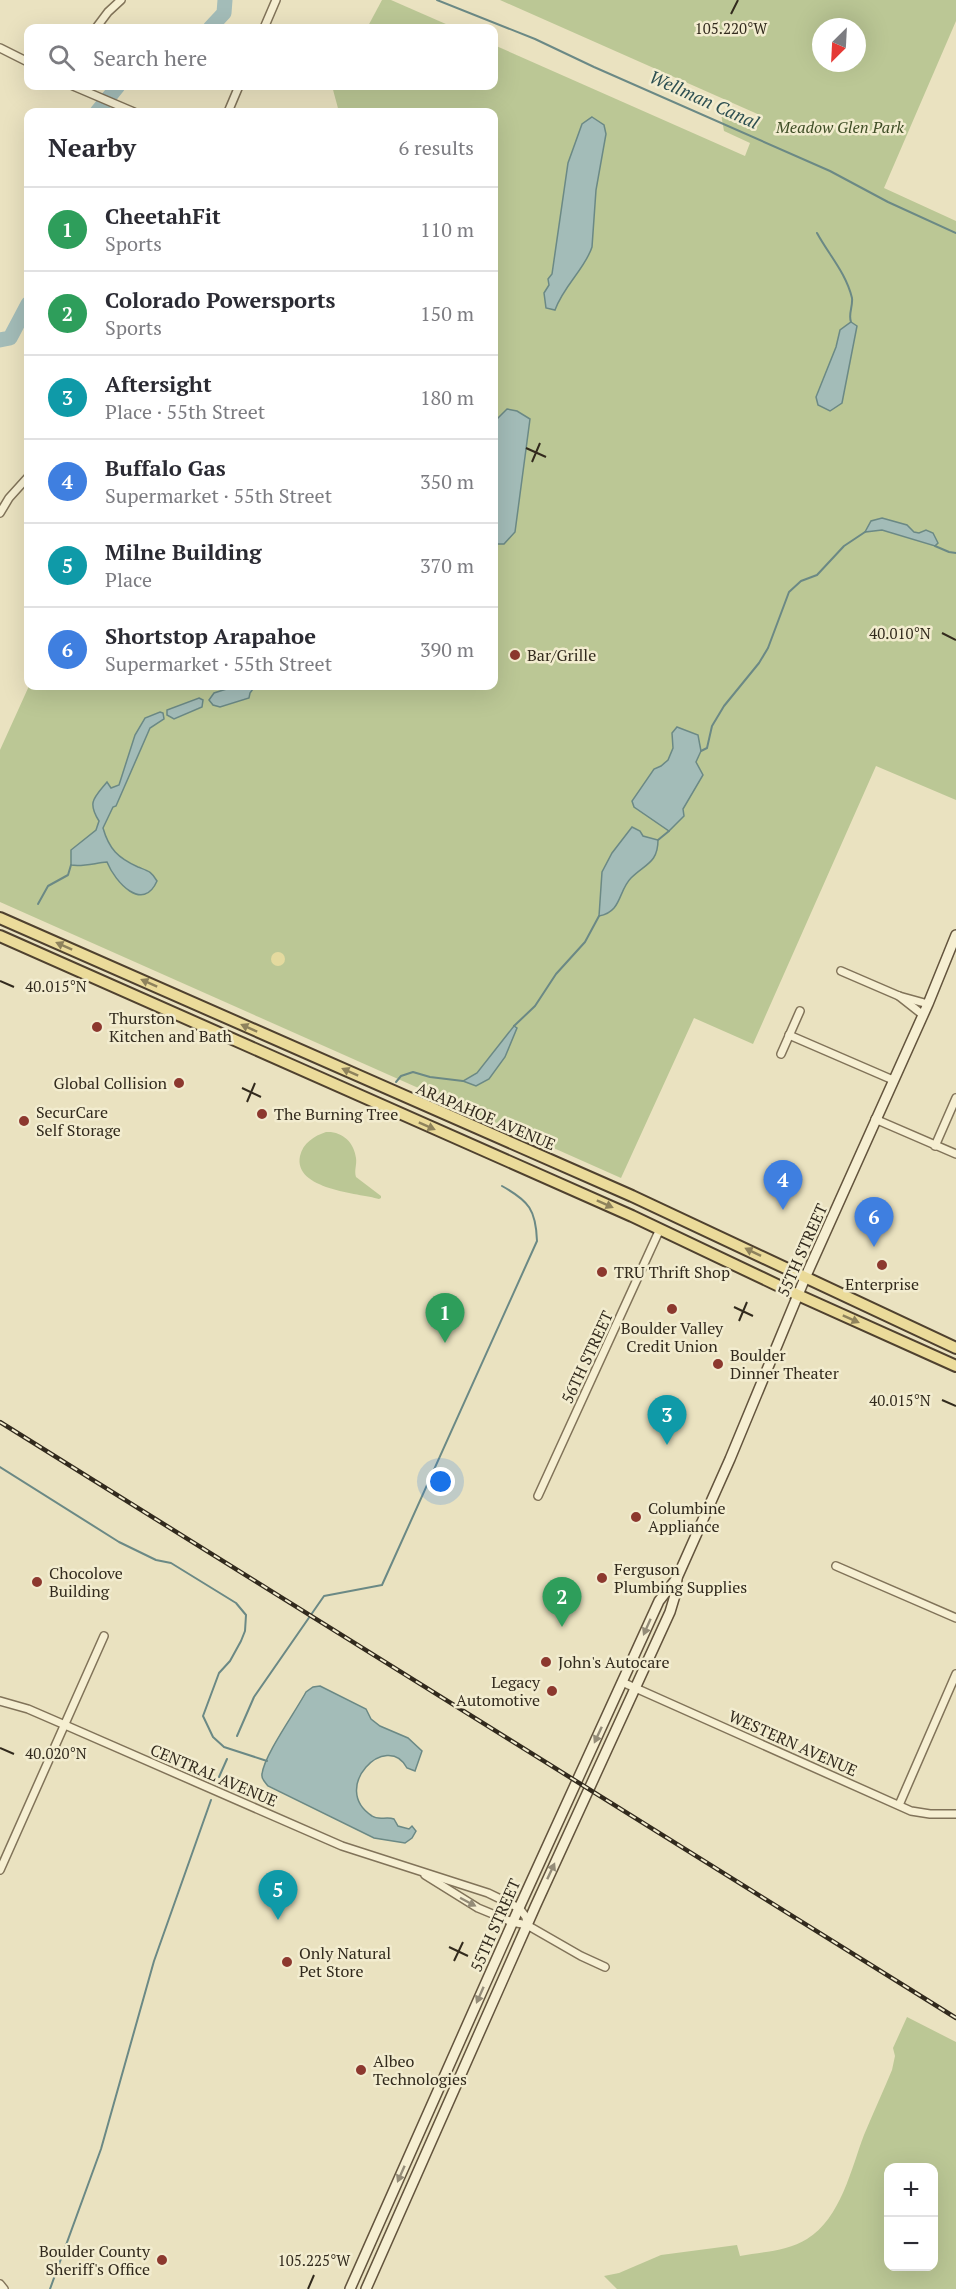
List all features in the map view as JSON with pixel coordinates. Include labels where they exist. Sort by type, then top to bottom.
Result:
[{"type":"main road","name":"ARAPAHOE AVENUE","points":[[0,918],[592,1178],[956,1348]]},
{"type":"main road","name":"55TH STREET","points":[[350,2289],[512,1923],[659,1601],[677,1578],[805,1278],[928,1004],[956,935]]},
{"type":"main road","name":"ARAPAHOE AVENUE","points":[[0,936],[660,1229],[798,1295],[956,1366]]},
{"type":"main road","name":"55TH STREET","points":[[366,2289],[527,1924],[670,1612],[676,1592],[677,1578]]},
{"type":"street","points":[[99,24],[121,0]]},
{"type":"street","points":[[266,24],[276,0]]},
{"type":"street","points":[[0,48],[24,60]]},
{"type":"street","points":[[83,90],[124,108]]},
{"type":"street","points":[[230,108],[237,90]]},
{"type":"street","points":[[0,513],[9,498],[24,481]]},
{"type":"street","points":[[841,971],[899,996],[928,1004]]},
{"type":"street","points":[[899,996],[923,1015]]},
{"type":"street","points":[[781,1054],[800,1011]]},
{"type":"street","points":[[789,1035],[893,1080]]},
{"type":"street","points":[[935,1146],[956,1098]]},
{"type":"street","points":[[875,1119],[956,1154]]},
{"type":"street","name":"56TH STREET","points":[[538,1496],[660,1229]]},
{"type":"street","points":[[836,1566],[956,1618]]},
{"type":"street","points":[[0,1870],[104,1636]]},
{"type":"street","points":[[899,1805],[956,1674]]},
{"type":"street","name":"WESTERN AVENUE","points":[[622,1682],[899,1805],[927,1814],[956,1814]]},
{"type":"street","name":"CENTRAL AVENUE","points":[[0,1701],[28,1709],[342,1846],[488,1893],[519,1908]]},
{"type":"street","name":"CENTRAL AVENUE","points":[[418,1871],[459,1898],[512,1923],[527,1924],[581,1956],[606,1967]]},
{"type":"street","points":[[519,1908],[524,1912],[527,1924]]},
{"type":"street","points":[[0,2284],[4,2289]]},
{"type":"green space","points":[[382,0],[391,0],[446,24],[369,24]]},
{"type":"green space","name":"Meadow Glen Park","points":[[500,0],[956,0],[956,21],[884,188],[956,221],[956,800],[876,766],[753,1044],[694,1018],[621,1178],[0,902],[0,750],[27,690],[498,690],[498,108],[338,108],[333,90],[498,90],[498,47],[745,156],[750,143],[724,131],[721,114],[760,119],[762,116]]},
{"type":"green space","points":[[326,1132],[337,1133],[350,1142],[355,1152],[356,1177],[381,1198],[329,1188],[307,1176],[301,1167],[301,1151],[310,1141]]},
{"type":"green space","points":[[907,2017],[956,2042],[956,2289],[617,2289],[604,2276],[619,2273],[661,2255],[737,2245],[740,2256],[775,2250],[800,2243],[819,2230],[837,2206],[892,2070],[895,2056],[893,2048]]},
{"type":"sand","points":[[278,952],[283,954],[285,959],[283,964],[278,966],[273,964],[271,959],[273,954]]},
{"type":"water","points":[[592,117],[604,125],[606,134],[596,190],[592,247],[585,263],[555,310],[546,308],[544,293],[552,274],[568,163],[582,124]]},
{"type":"water","points":[[851,322],[857,326],[842,403],[830,411],[818,405],[816,397],[836,347],[840,330]]},
{"type":"water","points":[[507,409],[517,411],[530,419],[515,532],[504,544],[498,544],[498,418]]},
{"type":"water","points":[[882,518],[907,525],[914,532],[919,533],[926,530],[933,533],[938,543],[935,546],[882,530],[865,532],[871,521]]},
{"type":"water","points":[[223,690],[252,690],[249,698],[220,707],[213,705],[209,700],[214,693]]},
{"type":"water","points":[[199,698],[203,700],[202,707],[174,719],[167,715],[167,710]]},
{"type":"water","points":[[163,713],[164,719],[150,728],[116,806],[113,807],[103,828],[115,852],[131,864],[149,872],[157,881],[151,890],[144,894],[137,894],[130,891],[116,878],[107,862],[71,865],[71,850],[96,830],[99,821],[93,805],[96,796],[107,782],[111,788],[119,785],[135,735],[145,718]]},
{"type":"water","points":[[677,727],[698,735],[701,751],[696,762],[703,775],[683,809],[684,816],[669,831],[634,807],[632,801],[654,769],[668,760],[673,748],[672,733]]},
{"type":"water","points":[[632,827],[640,831],[643,836],[658,840],[656,854],[627,883],[616,906],[606,914],[599,916],[602,872],[612,853]]},
{"type":"water","points":[[514,1026],[517,1028],[505,1057],[489,1079],[476,1086],[463,1081],[477,1073]]},
{"type":"water","points":[[320,1686],[366,1709],[371,1719],[380,1726],[408,1738],[422,1751],[415,1771],[407,1768],[398,1758],[387,1756],[376,1759],[366,1767],[359,1778],[357,1791],[360,1804],[372,1816],[394,1819],[398,1826],[409,1829],[412,1826],[416,1831],[405,1843],[374,1838],[268,1786],[263,1779],[262,1774],[268,1756],[306,1692],[313,1687]]},
{"type":"waterway","points":[[214,24],[224,13],[225,0]]},
{"type":"waterway","name":"Wellman Canal","points":[[437,0],[497,24]]},
{"type":"waterway","name":"Wellman Canal","points":[[498,24],[830,171],[888,202],[956,233]]},
{"type":"waterway","points":[[100,108],[115,90]]},
{"type":"waterway","points":[[817,233],[849,289],[852,298],[851,322]]},
{"type":"waterway","points":[[0,340],[10,338],[24,312]]},
{"type":"waterway","points":[[701,751],[707,748],[712,726],[724,706],[759,663],[768,648],[789,592],[801,581],[817,575],[844,546],[865,532]]},
{"type":"waterway","points":[[935,546],[956,553]]},
{"type":"waterway","points":[[658,840],[669,831]]},
{"type":"waterway","points":[[38,904],[48,886],[68,875],[71,865]]},
{"type":"waterway","points":[[514,1026],[535,1006],[556,974],[585,942],[599,916]]},
{"type":"waterway","points":[[396,1082],[401,1076],[413,1072],[430,1077],[463,1081]]},
{"type":"waterway","points":[[237,1736],[254,1697],[324,1596],[382,1585],[537,1241],[533,1214],[525,1202],[502,1186]]},
{"type":"waterway","points":[[0,1467],[119,1542],[156,1560],[171,1563],[236,1603],[246,1615],[245,1631],[230,1661],[219,1673],[203,1716],[213,1737],[224,1747],[267,1761]]},
{"type":"waterway","points":[[219,1777],[227,1759]]},
{"type":"waterway","points":[[50,2289],[101,2149],[154,1961],[211,1800]]},
{"type":"railway","points":[[0,1422],[956,2018]]},
{"type":"place","name":"Bar/Grille","points":[[515,655]]},
{"type":"place","name":"Thurston Kitchen and Bath","points":[[97,1027]]},
{"type":"place","name":"Global Collision","points":[[179,1083]]},
{"type":"place","name":"The Burning Tree","points":[[262,1114]]},
{"type":"place","name":"SecurCare Self Storage","points":[[24,1121]]},
{"type":"place","name":"Buffalo Gas","points":[[783,1210]]},
{"type":"place","name":"Shortstop Arapahoe","points":[[874,1247]]},
{"type":"place","name":"Enterprise","points":[[882,1265]]},
{"type":"place","name":"TRU Thrift Shop","points":[[602,1272]]},
{"type":"place","name":"Boulder Valley Credit Union","points":[[672,1309]]},
{"type":"place","name":"CheetahFit","points":[[445,1343]]},
{"type":"place","name":"Boulder Dinner Theater","points":[[718,1364]]},
{"type":"place","name":"Aftersight","points":[[667,1445]]},
{"type":"place","name":"Columbine Appliance","points":[[636,1517]]},
{"type":"place","name":"Ferguson Plumbing Supplies","points":[[602,1578]]},
{"type":"place","name":"Chocolove Building","points":[[37,1582]]},
{"type":"place","name":"Colorado Powersports","points":[[562,1627]]},
{"type":"place","name":"John's Autocare","points":[[546,1662]]},
{"type":"place","name":"Legacy Automotive","points":[[552,1691]]},
{"type":"place","name":"Milne Building","points":[[278,1920]]},
{"type":"place","name":"Only Natural Pet Store","points":[[287,1962]]},
{"type":"place","name":"Albeo Technologies","points":[[361,2070]]},
{"type":"place","name":"Boulder County Sheriff's Office","points":[[162,2260]]}]
